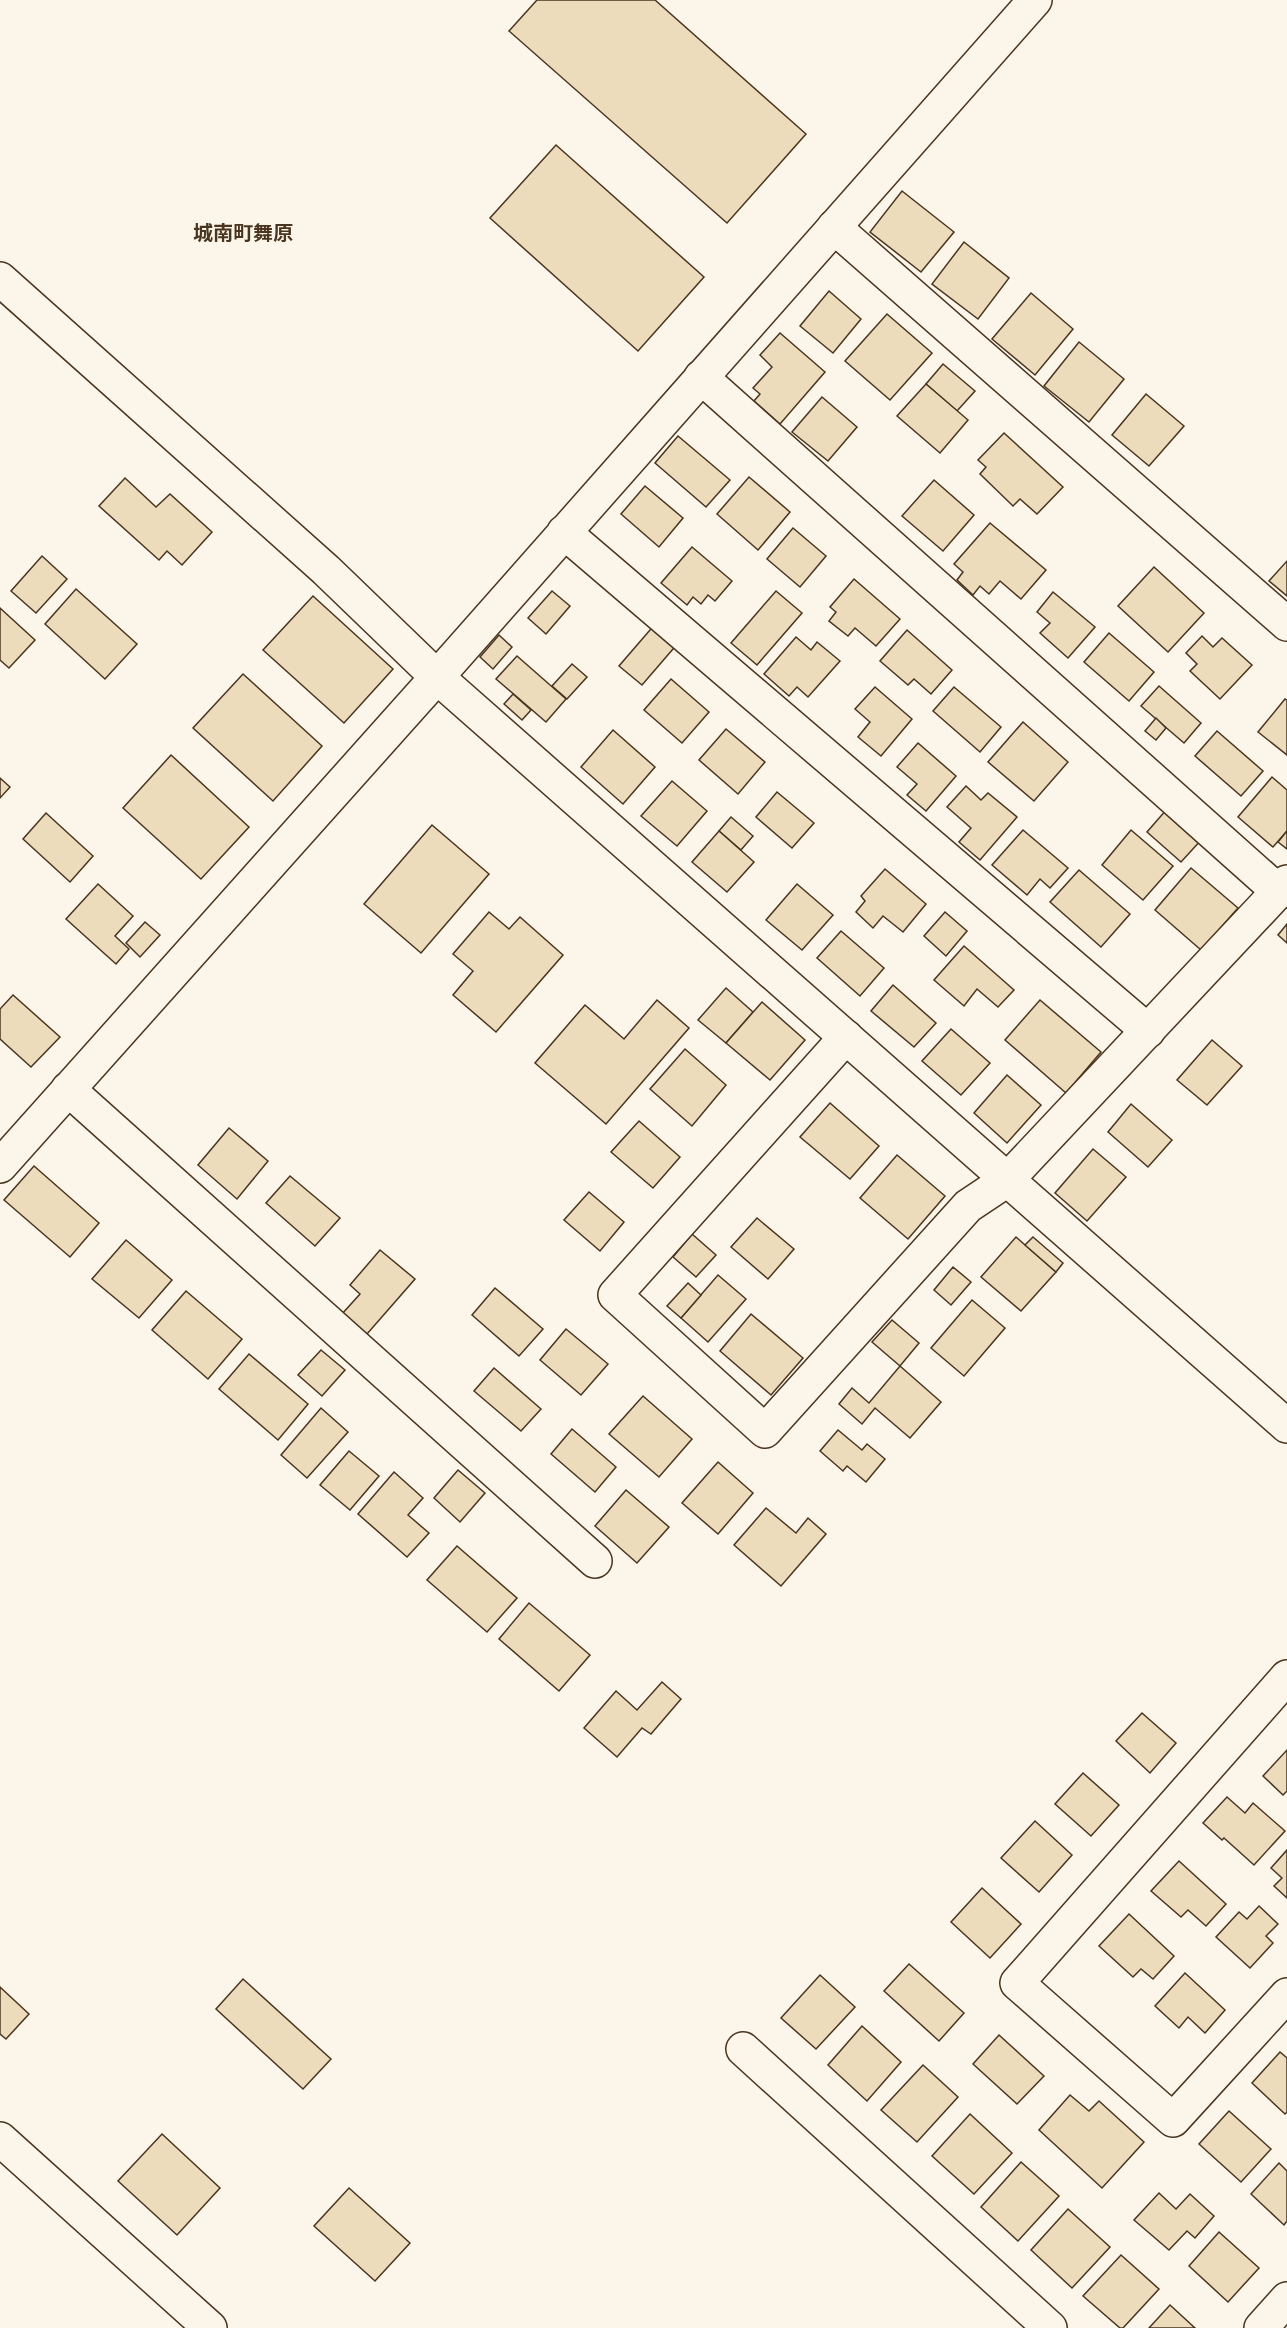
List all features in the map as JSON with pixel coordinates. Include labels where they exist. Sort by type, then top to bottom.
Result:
[{"type":"street","points":[[0,1166],[437,677],[1035,0]]},
{"type":"street","points":[[834,227],[1287,624]]},
{"type":"street","points":[[0,279],[326,570],[437,677],[1287,1426]]},
{"type":"street","points":[[701,377],[1283,887],[1007,1180],[968,1206],[765,1431],[615,1295],[846,1037]]},
{"type":"street","points":[[564,532],[1148,1031]]},
{"type":"street","points":[[68,1089],[595,1561]]},
{"type":"street","points":[[1287,1677],[1017,1983],[1173,2120],[1287,1995]]},
{"type":"street","points":[[743,2049],[1050,2328]]},
{"type":"street","points":[[0,2139],[210,2328]]},
{"type":"street","points":[[1261,2328],[1287,2299]]},
{"type":"building","points":[[537,0],[655,0],[806,134],[727,223],[509,31]]},
{"type":"building","points":[[556,145],[704,277],[638,351],[490,218]]},
{"type":"building","points":[[902,191],[954,232],[921,272],[870,232]]},
{"type":"building","points":[[964,242],[1009,278],[978,319],[932,284]]},
{"type":"building","points":[[829,291],[861,319],[833,353],[800,326]]},
{"type":"building","points":[[1031,293],[1073,329],[1035,375],[992,339]]},
{"type":"building","points":[[887,314],[932,353],[890,400],[845,361]]},
{"type":"building","points":[[780,333],[825,372],[780,424],[754,401],[760,394],[753,388],[772,367],[760,355]]},
{"type":"building","points":[[1079,342],[1124,379],[1089,422],[1044,386]]},
{"type":"building","points":[[943,364],[975,391],[957,411],[926,384]]},
{"type":"building","points":[[926,384],[968,420],[940,453],[897,416]]},
{"type":"building","points":[[1146,394],[1184,426],[1149,466],[1112,435]]},
{"type":"building","points":[[822,397],[857,427],[828,461],[792,432]]},
{"type":"building","points":[[1004,433],[1063,487],[1037,514],[1020,499],[1013,506],[980,474],[986,467],[978,460]]},
{"type":"building","points":[[678,436],[730,480],[706,507],[655,463]]},
{"type":"building","points":[[749,477],[790,512],[758,550],[717,514]]},
{"type":"building","points":[[125,478],[156,507],[170,494],[212,532],[182,565],[167,551],[159,560],[99,506]]},
{"type":"building","points":[[934,480],[974,515],[943,551],[902,516]]},
{"type":"building","points":[[645,486],[683,518],[659,547],[621,514]]},
{"type":"building","points":[[990,523],[1046,570],[1021,599],[1000,581],[989,594],[980,586],[973,595],[957,580],[963,572],[954,564]]},
{"type":"building","points":[[793,528],[826,556],[800,587],[767,559]]},
{"type":"building","points":[[692,547],[732,581],[715,601],[708,595],[701,604],[693,597],[687,605],[661,583]]},
{"type":"building","points":[[42,556],[67,579],[36,613],[11,591]]},
{"type":"building","points":[[1287,561],[1287,596],[1269,581]]},
{"type":"building","points":[[1154,567],[1204,613],[1168,652],[1118,606]]},
{"type":"building","points":[[854,579],[900,619],[876,646],[855,628],[848,636],[829,621],[836,612],[830,607]]},
{"type":"building","points":[[76,589],[137,644],[105,679],[45,624]]},
{"type":"building","points":[[552,591],[570,606],[546,634],[528,618]]},
{"type":"building","points":[[776,591],[802,613],[757,665],[731,643]]},
{"type":"building","points":[[1053,592],[1095,627],[1068,658],[1040,633],[1050,623],[1037,612]]},
{"type":"building","points":[[313,596],[393,669],[344,723],[263,650]]},
{"type":"building","points":[[0,608],[35,640],[9,668],[0,660]]},
{"type":"building","points":[[656,623],[679,642],[642,685],[619,666]]},
{"type":"building","points":[[907,630],[952,670],[931,694],[914,679],[908,685],[880,661]]},
{"type":"building","points":[[1109,633],[1154,672],[1129,701],[1084,662]]},
{"type":"building","points":[[499,635],[512,647],[493,669],[480,657]]},
{"type":"building","points":[[1202,636],[1213,647],[1222,638],[1252,665],[1220,699],[1190,671],[1197,664],[1186,653]]},
{"type":"building","points":[[796,637],[811,650],[817,642],[840,661],[808,697],[797,687],[789,696],[764,674]]},
{"type":"building","points":[[517,656],[566,699],[546,722],[496,679]]},
{"type":"building","points":[[572,664],[587,677],[567,699],[552,686]]},
{"type":"building","points":[[243,674],[322,746],[273,801],[193,728]]},
{"type":"building","points":[[671,679],[709,712],[682,743],[644,710]]},
{"type":"building","points":[[1159,686],[1201,723],[1184,743],[1141,706]]},
{"type":"building","points":[[875,687],[912,719],[881,756],[858,737],[870,722],[855,709]]},
{"type":"building","points":[[954,687],[1001,727],[980,752],[933,711]]},
{"type":"building","points":[[513,694],[531,710],[522,720],[504,704]]},
{"type":"building","points":[[1285,699],[1287,700],[1287,755],[1258,732]]},
{"type":"building","points":[[1156,718],[1166,728],[1156,740],[1145,731]]},
{"type":"building","points":[[1023,722],[1068,762],[1034,801],[988,762]]},
{"type":"building","points":[[726,729],[765,762],[738,794],[699,760]]},
{"type":"building","points":[[613,730],[655,767],[623,804],[581,767]]},
{"type":"building","points":[[1217,731],[1263,771],[1241,796],[1195,756]]},
{"type":"building","points":[[918,743],[956,776],[926,811],[907,795],[917,784],[897,767]]},
{"type":"building","points":[[171,755],[249,827],[201,879],[123,808]]},
{"type":"building","points":[[1272,777],[1287,790],[1287,831],[1273,847],[1238,817]]},
{"type":"building","points":[[0,778],[10,787],[0,798]]},
{"type":"building","points":[[672,781],[707,811],[677,846],[641,816]]},
{"type":"building","points":[[966,786],[981,800],[988,793],[1017,817],[980,860],[959,842],[971,828],[947,807]]},
{"type":"building","points":[[777,792],[814,823],[792,848],[756,817]]},
{"type":"building","points":[[1167,809],[1202,839],[1181,862],[1147,832]]},
{"type":"building","points":[[46,813],[93,856],[70,882],[23,839]]},
{"type":"building","points":[[731,817],[753,836],[741,850],[719,831]]},
{"type":"building","points":[[432,825],[489,874],[421,953],[364,904]]},
{"type":"building","points":[[1023,830],[1068,868],[1050,888],[1040,879],[1027,895],[992,865]]},
{"type":"building","points":[[1131,830],[1173,866],[1143,900],[1102,865]]},
{"type":"building","points":[[719,831],[754,862],[727,892],[692,862]]},
{"type":"building","points":[[1287,831],[1287,849],[1278,842]]},
{"type":"building","points":[[1191,868],[1238,908],[1201,950],[1155,910]]},
{"type":"building","points":[[885,869],[926,904],[903,932],[883,916],[873,928],[856,912],[865,901],[861,896]]},
{"type":"building","points":[[1079,870],[1130,914],[1101,947],[1050,902]]},
{"type":"building","points":[[98,884],[133,916],[115,936],[129,949],[116,964],[66,919]]},
{"type":"building","points":[[797,884],[833,915],[802,950],[766,920]]},
{"type":"building","points":[[489,912],[509,929],[520,917],[563,955],[496,1032],[453,995],[473,971],[453,954]]},
{"type":"building","points":[[945,912],[967,931],[946,956],[924,936]]},
{"type":"building","points":[[145,922],[160,935],[140,957],[126,943]]},
{"type":"building","points":[[1287,924],[1287,943],[1278,935]]},
{"type":"building","points":[[841,931],[884,968],[860,996],[817,958]]},
{"type":"building","points":[[964,946],[1014,990],[998,1007],[977,989],[964,1006],[934,980]]},
{"type":"building","points":[[893,985],[936,1023],[914,1047],[871,1011]]},
{"type":"building","points":[[726,988],[753,1012],[726,1043],[698,1020]]},
{"type":"building","points":[[13,995],[60,1037],[31,1067],[0,1039],[0,1009]]},
{"type":"building","points":[[657,1000],[689,1028],[606,1124],[535,1063],[585,1005],[624,1039]]},
{"type":"building","points":[[1040,1000],[1101,1052],[1066,1093],[1005,1040]]},
{"type":"building","points":[[762,1002],[805,1040],[770,1080],[726,1043]]},
{"type":"building","points":[[951,1029],[990,1063],[961,1095],[922,1061]]},
{"type":"building","points":[[1212,1040],[1242,1066],[1207,1105],[1177,1080]]},
{"type":"building","points":[[685,1049],[726,1085],[692,1126],[650,1089]]},
{"type":"building","points":[[1007,1075],[1041,1105],[1007,1143],[974,1113]]},
{"type":"building","points":[[830,1103],[879,1146],[850,1179],[800,1137]]},
{"type":"building","points":[[1131,1104],[1172,1140],[1148,1167],[1108,1132]]},
{"type":"building","points":[[639,1121],[680,1157],[653,1188],[611,1152]]},
{"type":"building","points":[[229,1128],[268,1161],[237,1199],[198,1165]]},
{"type":"building","points":[[1093,1149],[1126,1177],[1087,1221],[1055,1193]]},
{"type":"building","points":[[897,1155],[945,1196],[908,1239],[860,1198]]},
{"type":"building","points":[[34,1166],[99,1223],[70,1257],[4,1200]]},
{"type":"building","points":[[290,1176],[340,1218],[315,1246],[266,1203]]},
{"type":"building","points":[[589,1192],[624,1222],[600,1251],[564,1220]]},
{"type":"building","points":[[757,1218],[794,1249],[768,1279],[731,1247]]},
{"type":"building","points":[[692,1234],[716,1255],[696,1277],[673,1257]]},
{"type":"building","points":[[1016,1237],[1056,1272],[1021,1311],[981,1277]]},
{"type":"building","points":[[1033,1237],[1063,1263],[1056,1272],[1025,1245]]},
{"type":"building","points":[[126,1240],[172,1280],[139,1318],[92,1279]]},
{"type":"building","points":[[380,1250],[415,1279],[367,1334],[342,1314],[360,1294],[350,1285]]},
{"type":"building","points":[[953,1267],[971,1282],[951,1305],[934,1290]]},
{"type":"building","points":[[718,1275],[746,1299],[708,1342],[681,1318]]},
{"type":"building","points":[[688,1283],[701,1295],[681,1318],[667,1306]]},
{"type":"building","points":[[495,1288],[543,1329],[519,1356],[472,1315]]},
{"type":"building","points":[[186,1291],[242,1339],[208,1379],[152,1330]]},
{"type":"building","points":[[972,1300],[1005,1328],[964,1376],[931,1348]]},
{"type":"building","points":[[751,1314],[803,1358],[771,1395],[720,1351]]},
{"type":"building","points":[[892,1320],[919,1343],[900,1366],[872,1342]]},
{"type":"building","points":[[566,1329],[608,1364],[581,1395],[540,1360]]},
{"type":"building","points":[[321,1350],[345,1370],[322,1396],[298,1375]]},
{"type":"building","points":[[249,1354],[308,1404],[278,1440],[219,1389]]},
{"type":"building","points":[[900,1366],[941,1402],[910,1438],[875,1408],[862,1424],[839,1404],[852,1388],[869,1403]]},
{"type":"building","points":[[494,1368],[541,1409],[521,1431],[474,1391]]},
{"type":"building","points":[[643,1396],[692,1439],[659,1477],[609,1434]]},
{"type":"building","points":[[321,1408],[348,1432],[307,1478],[281,1455]]},
{"type":"building","points":[[572,1429],[616,1467],[595,1492],[551,1454]]},
{"type":"building","points":[[838,1430],[862,1450],[867,1444],[885,1459],[866,1482],[847,1466],[843,1471],[820,1451]]},
{"type":"building","points":[[349,1451],[379,1476],[350,1510],[320,1485]]},
{"type":"building","points":[[718,1462],[753,1493],[718,1534],[682,1503]]},
{"type":"building","points":[[458,1470],[485,1493],[460,1522],[434,1498]]},
{"type":"building","points":[[394,1472],[423,1498],[408,1515],[429,1533],[407,1557],[358,1514]]},
{"type":"building","points":[[626,1490],[669,1527],[637,1563],[595,1526]]},
{"type":"building","points":[[766,1508],[796,1533],[808,1518],[826,1534],[781,1586],[734,1545]]},
{"type":"building","points":[[457,1546],[517,1598],[487,1632],[427,1580]]},
{"type":"building","points":[[529,1603],[590,1655],[559,1691],[499,1639]]},
{"type":"building","points":[[662,1682],[681,1699],[651,1734],[642,1728],[617,1757],[584,1728],[616,1691],[637,1710]]},
{"type":"building","points":[[1142,1713],[1176,1743],[1150,1773],[1116,1741]]},
{"type":"building","points":[[1287,1750],[1287,1791],[1283,1795],[1263,1776]]},
{"type":"building","points":[[1083,1773],[1119,1805],[1091,1836],[1055,1804]]},
{"type":"building","points":[[1227,1797],[1245,1813],[1253,1803],[1285,1831],[1254,1865],[1203,1823]]},
{"type":"building","points":[[1035,1821],[1072,1855],[1039,1892],[1001,1858]]},
{"type":"building","points":[[1287,1850],[1287,1898],[1274,1886],[1282,1878],[1271,1868]]},
{"type":"building","points":[[1179,1861],[1226,1904],[1206,1926],[1188,1910],[1181,1917],[1151,1891]]},
{"type":"building","points":[[982,1888],[1021,1924],[990,1958],[951,1922]]},
{"type":"building","points":[[1259,1906],[1278,1924],[1266,1936],[1273,1943],[1250,1968],[1216,1937],[1239,1912],[1247,1919]]},
{"type":"building","points":[[1129,1914],[1174,1956],[1153,1979],[1141,1969],[1133,1977],[1099,1946]]},
{"type":"building","points":[[909,1964],[964,2013],[939,2041],[884,1991]]},
{"type":"building","points":[[1185,1973],[1225,2010],[1205,2033],[1188,2017],[1179,2028],[1155,2006]]},
{"type":"building","points":[[820,1975],[855,2007],[816,2049],[781,2018]]},
{"type":"building","points":[[243,1979],[331,2059],[303,2089],[216,2009]]},
{"type":"building","points":[[0,1987],[29,2014],[6,2039],[0,2034]]},
{"type":"building","points":[[862,2026],[901,2062],[867,2101],[828,2065]]},
{"type":"building","points":[[999,2035],[1044,2076],[1017,2104],[973,2064]]},
{"type":"building","points":[[1280,2052],[1287,2058],[1287,2112],[1285,2114],[1252,2083]]},
{"type":"building","points":[[923,2065],[958,2097],[917,2142],[881,2110]]},
{"type":"building","points":[[1070,2095],[1089,2111],[1099,2101],[1144,2142],[1102,2188],[1039,2130]]},
{"type":"building","points":[[1229,2111],[1271,2149],[1241,2182],[1199,2144]]},
{"type":"building","points":[[970,2114],[1012,2153],[974,2194],[932,2156]]},
{"type":"building","points":[[162,2134],[220,2188],[177,2235],[118,2181]]},
{"type":"building","points":[[1021,2162],[1059,2196],[1018,2241],[981,2207]]},
{"type":"building","points":[[1279,2163],[1287,2171],[1287,2221],[1284,2225],[1251,2194]]},
{"type":"building","points":[[349,2188],[410,2243],[375,2281],[314,2226]]},
{"type":"building","points":[[1159,2193],[1176,2209],[1190,2194],[1214,2216],[1195,2238],[1187,2231],[1169,2250],[1134,2220]]},
{"type":"building","points":[[1068,2209],[1110,2247],[1072,2288],[1031,2250]]},
{"type":"building","points":[[1219,2232],[1259,2268],[1228,2302],[1189,2266]]},
{"type":"building","points":[[1121,2255],[1159,2289],[1123,2328],[1120,2328],[1083,2296]]},
{"type":"building","points":[[1170,2305],[1195,2328],[1149,2328]]},
{"type":"district","name":"城南町舞原","points":[[243,233]]}]
